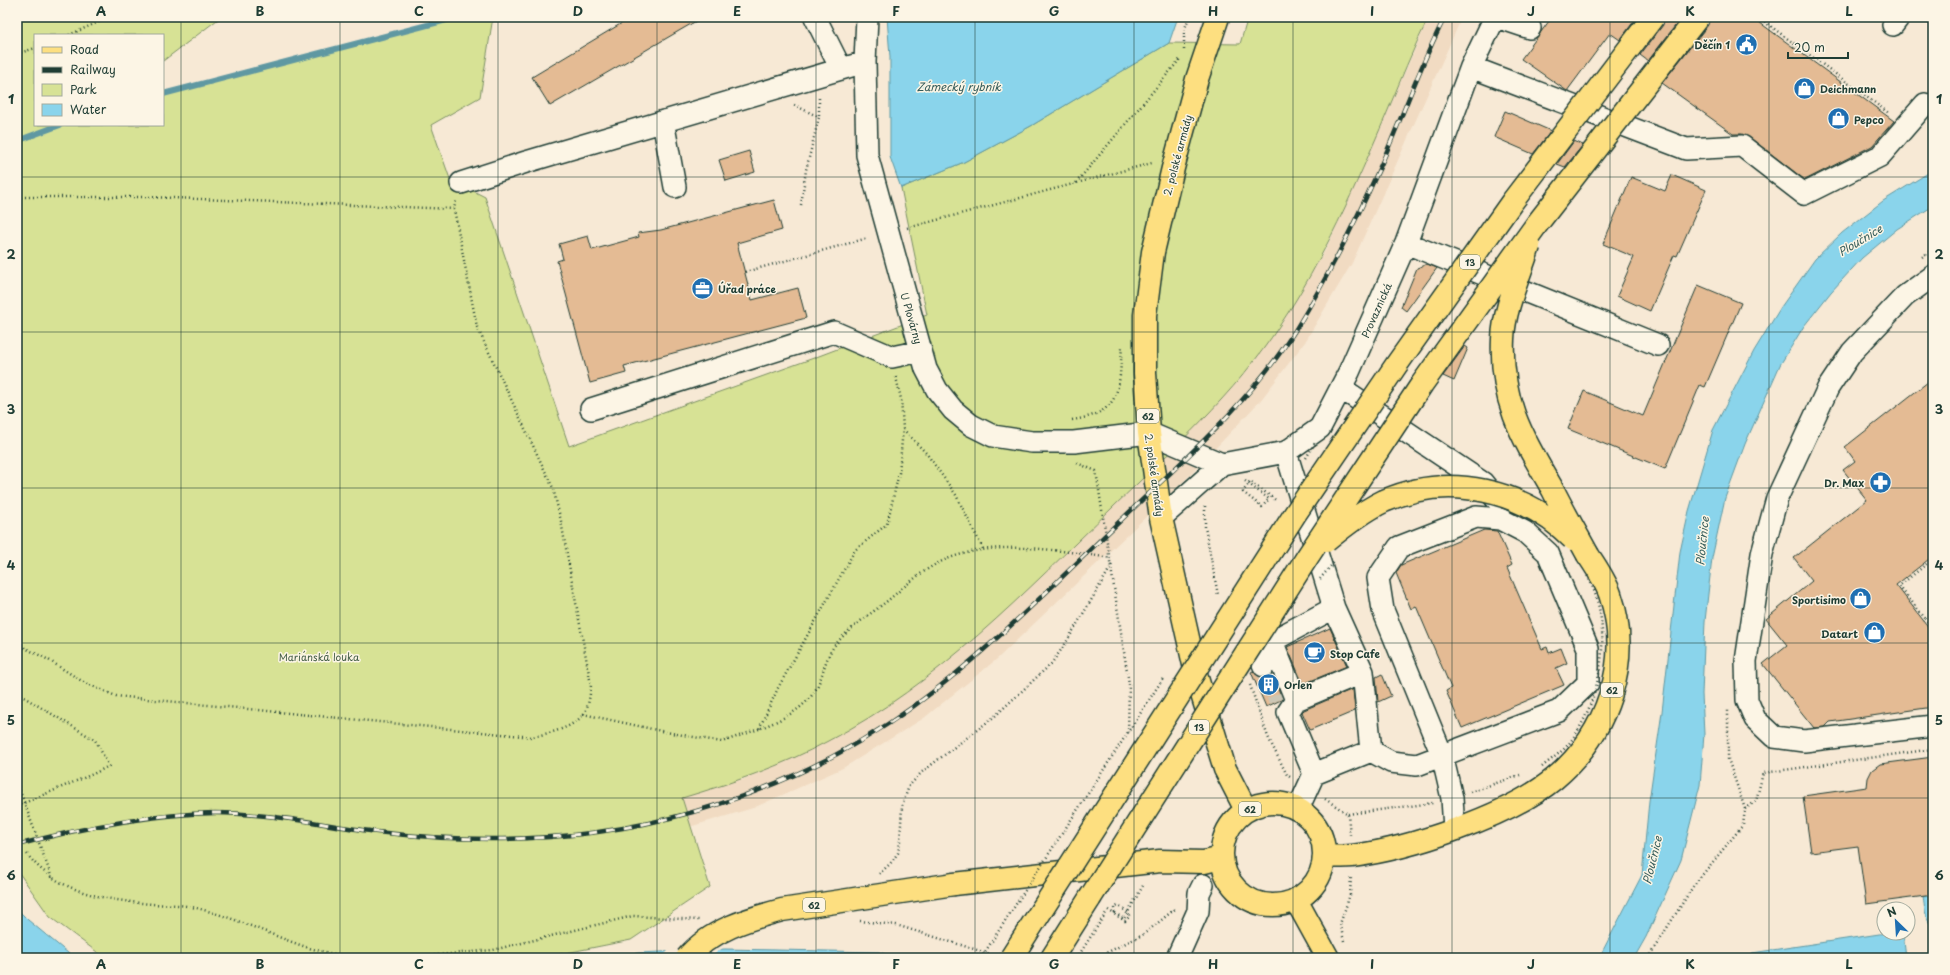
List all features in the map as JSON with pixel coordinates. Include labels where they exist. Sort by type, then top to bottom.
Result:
[{"type":"main road","name":"2. polské armády","points":[[1218,17],[1197,79],[1173,168],[1153,252],[1145,315],[1145,372],[1149,434],[1161,518],[1197,678],[1225,768],[1246,810]]},
{"type":"main road","name":"13","points":[[1010,958],[1295,514],[1512,202],[1653,17]]},
{"type":"main road","name":"13","points":[[1052,958],[1308,556],[1422,384],[1536,224],[1698,17]]},
{"type":"main road","points":[[1536,224],[1508,310],[1503,339],[1507,396],[1517,426],[1587,564]]},
{"type":"main road","name":"62","points":[[1308,556],[1345,525],[1384,501],[1437,487],[1464,487],[1490,491],[1527,505],[1557,524],[1609,594],[1616,620],[1618,650],[1615,679],[1608,708],[1594,734],[1574,759],[1553,780],[1526,797],[1494,813],[1410,844],[1358,854],[1324,856]]},
{"type":"main road","name":"62","points":[[1272,803],[1285,804],[1298,809],[1312,821],[1322,837],[1324,856],[1321,873],[1311,889],[1296,900],[1276,906],[1255,903],[1238,892],[1226,875],[1221,858],[1226,834],[1232,823],[1246,810],[1258,805],[1272,803]]},
{"type":"main road","points":[[1127,865],[1160,861],[1204,862],[1221,858]]},
{"type":"main road","name":"62","points":[[687,958],[692,951],[732,926],[757,916],[782,910],[954,884],[1127,865]]},
{"type":"main road","points":[[1296,900],[1337,952]]},
{"type":"street","points":[[815,17],[841,68]]},
{"type":"street","name":"U Plovárny","points":[[867,17],[865,62],[867,155],[876,193],[926,369],[937,390],[953,410],[971,425],[993,436],[1032,442],[1074,442],[1149,434]]},
{"type":"street","points":[[1496,17],[1530,28]]},
{"type":"street","name":"Provaznická","points":[[1222,464],[1294,457],[1320,428],[1341,388],[1406,243],[1470,67],[1496,17]]},
{"type":"street","points":[[461,183],[526,162],[865,62]]},
{"type":"street","points":[[1470,67],[1686,149],[1742,146],[1804,194],[1880,156],[1925,104]]},
{"type":"street","points":[[663,121],[675,187]]},
{"type":"street","points":[[1406,243],[1658,345]]},
{"type":"street","points":[[1933,276],[1905,296],[1852,352],[1828,388],[1777,498],[1762,554],[1746,660],[1747,700],[1754,719],[1774,736],[1804,741],[1933,726]]},
{"type":"street","points":[[590,410],[834,332],[892,357],[921,351]]},
{"type":"street","points":[[1341,388],[1483,484],[1523,532],[1548,553],[1588,648],[1588,683],[1559,711],[1417,765],[1391,762],[1371,751]]},
{"type":"street","points":[[1149,434],[1222,464],[1161,518]]},
{"type":"street","points":[[1294,457],[1334,608],[1363,672],[1371,751]]},
{"type":"street","points":[[1454,829],[1452,798],[1442,755],[1382,610],[1378,578],[1399,547],[1476,517],[1500,519],[1523,532]]},
{"type":"street","points":[[1264,666],[1258,652],[1272,641],[1334,608]]},
{"type":"street","points":[[1272,641],[1288,704],[1314,774]]},
{"type":"street","points":[[1288,704],[1363,672]]},
{"type":"street","points":[[1298,809],[1314,774],[1371,751]]},
{"type":"street","points":[[1176,958],[1198,911],[1201,889]]},
{"type":"path","points":[[71,34],[110,17]]},
{"type":"path","points":[[1758,17],[1891,115]]},
{"type":"path","points":[[1925,17],[1933,22]]},
{"type":"path","points":[[17,54],[34,48]]},
{"type":"path","points":[[1076,183],[1184,55]]},
{"type":"path","points":[[801,205],[806,170],[819,117],[819,97]]},
{"type":"path","points":[[794,105],[819,117]]},
{"type":"path","points":[[899,230],[1152,163]]},
{"type":"path","points":[[18,646],[47,659],[85,683],[116,696],[532,737],[560,730],[583,714],[589,698],[591,685],[561,521],[553,488],[477,327],[454,209],[461,183]]},
{"type":"path","points":[[17,197],[148,197],[454,209]]},
{"type":"path","points":[[745,272],[873,237]]},
{"type":"path","points":[[760,729],[778,688],[855,550],[887,524],[899,473],[903,429],[901,399],[892,357]]},
{"type":"path","points":[[903,429],[927,454],[956,495],[984,551]]},
{"type":"path","points":[[1294,457],[1315,443]]},
{"type":"path","points":[[1074,462],[1096,471],[1111,558],[1129,684],[1128,739]]},
{"type":"path","points":[[1245,481],[1251,486],[1269,499],[1262,507],[1243,492],[1246,487],[1250,481],[1278,501]]},
{"type":"path","points":[[1273,508],[1282,495]]},
{"type":"path","points":[[583,714],[666,732],[722,742],[760,729],[790,716],[808,699],[817,686],[823,665],[835,646],[847,632],[913,580],[939,563],[958,556],[984,551],[1024,547],[1111,558]]},
{"type":"path","points":[[1316,585],[1339,556]]},
{"type":"path","points":[[1933,559],[1899,586],[1933,628]]},
{"type":"path","points":[[1542,767],[1571,742],[1596,691],[1604,643],[1598,607],[1587,564]]},
{"type":"path","points":[[872,878],[890,864],[898,853],[902,806],[909,786],[922,772],[994,717],[1051,664],[1064,646],[1112,565]]},
{"type":"path","points":[[1213,600],[1222,587]]},
{"type":"path","points":[[981,958],[1166,673]]},
{"type":"path","points":[[1248,691],[1252,684]]},
{"type":"path","points":[[17,693],[95,740],[109,766],[17,806]]},
{"type":"path","points":[[1648,958],[1694,885],[1743,825],[1745,809],[1756,801],[1763,773],[1933,749]]},
{"type":"path","points":[[17,783],[52,878]]},
{"type":"path","points":[[27,854],[37,866],[52,878],[78,892],[126,902],[191,907],[246,924],[311,948],[354,958]]},
{"type":"path","points":[[1108,910],[1122,920],[1129,919],[1129,913],[1118,906],[1114,908],[1115,912],[1124,919],[1145,881],[1127,880],[1127,865]]},
{"type":"path","points":[[1337,952],[1340,924],[1350,895],[1351,870]]},
{"type":"path","points":[[1096,958],[1144,934],[1201,889]]},
{"type":"path","points":[[1077,958],[1112,903]]},
{"type":"path","points":[[406,958],[493,950],[633,916]]},
{"type":"shaded area","points":[[1429,17],[1462,17],[1352,263],[1305,342],[1260,401],[1194,471],[997,659],[924,718],[843,768],[753,808],[659,836],[38,823],[742,780],[829,741],[906,693],[977,636],[1172,450],[1237,382],[1280,326],[1326,249]]},
{"type":"green space","name":"Mariánská louka","points":[[17,17],[221,17],[164,60],[164,34],[34,34],[34,126],[164,126],[164,94],[458,17],[493,17],[480,97],[431,125],[450,179],[485,197],[569,446],[811,359],[927,315],[901,188],[964,162],[1031,126],[1169,43],[1240,44],[1248,17],[1429,17],[1412,53],[1363,169],[1325,249],[1280,325],[1243,375],[1180,443],[1047,571],[979,634],[907,692],[868,718],[811,750],[756,773],[682,798],[710,887],[631,940],[541,958],[105,958],[50,917],[17,870]]},
{"type":"water","name":"Zámecký rybník","points":[[887,17],[1178,17],[1169,43],[1031,126],[964,162],[901,188],[890,157],[890,57]]},
{"type":"water","name":"Ploučnice","points":[[1933,170],[1933,206],[1897,229],[1862,258],[1831,292],[1804,326],[1780,365],[1745,444],[1725,498],[1712,558],[1705,621],[1702,694],[1704,734],[1700,785],[1681,860],[1646,937],[1634,958],[1599,958],[1642,875],[1649,801],[1662,712],[1680,552],[1689,511],[1713,430],[1754,351],[1781,307],[1815,259],[1842,233],[1883,201]]},
{"type":"water","points":[[1923,896],[1929,896],[1930,904],[1933,902],[1933,927],[1926,917]]},
{"type":"water","points":[[17,909],[28,920],[74,958],[17,958]]},
{"type":"water","points":[[1876,934],[1876,941],[1904,941],[1906,958],[1753,958],[1752,953]]},
{"type":"water","points":[[725,949],[879,952],[896,958],[597,958],[639,953]]},
{"type":"pier","points":[[724,947],[709,958],[661,958],[669,950]]},
{"type":"building","points":[[632,17],[703,17],[550,106],[532,77]]},
{"type":"building","points":[[1552,17],[1637,17],[1620,40],[1610,33],[1567,91],[1521,59]]},
{"type":"building","points":[[1665,17],[1682,17],[1648,61],[1640,55],[1663,25]]},
{"type":"building","points":[[1710,17],[1752,17],[1894,121],[1872,146],[1805,180],[1749,137],[1742,134],[1733,134],[1662,83],[1708,25]]},
{"type":"building","points":[[1505,111],[1551,131],[1533,154],[1494,137]]},
{"type":"building","points":[[1574,141],[1583,145],[1565,167],[1557,164]]},
{"type":"building","points":[[749,151],[755,172],[726,181],[719,160]]},
{"type":"building","points":[[1672,175],[1706,190],[1677,256],[1674,255],[1650,311],[1617,296],[1634,257],[1603,244],[1631,177],[1665,191]]},
{"type":"building","points":[[774,200],[782,230],[737,243],[752,300],[798,288],[806,318],[624,366],[626,373],[590,383],[557,261],[563,259],[559,244],[588,236],[592,250],[639,237],[638,233],[661,230]]},
{"type":"building","points":[[1427,264],[1437,268],[1406,311],[1401,307],[1417,268]]},
{"type":"building","points":[[1698,285],[1741,303],[1705,387],[1700,385],[1665,469],[1568,429],[1584,391],[1643,416]]},
{"type":"building","points":[[1465,346],[1468,348],[1454,381],[1443,376]]},
{"type":"building","points":[[1933,378],[1933,556],[1896,585],[1933,633],[1933,707],[1830,722],[1825,727],[1814,728],[1763,664],[1787,645],[1766,619],[1812,581],[1794,558],[1867,500],[1843,470],[1855,461],[1845,447]]},
{"type":"building","points":[[1484,530],[1497,531],[1512,565],[1507,568],[1542,649],[1547,647],[1549,653],[1561,648],[1567,663],[1556,668],[1564,685],[1462,728],[1446,691],[1451,688],[1416,606],[1411,609],[1396,573],[1401,565]]},
{"type":"building","name":"Stop Cafe","points":[[1330,628],[1347,666],[1303,684],[1287,647]]},
{"type":"building","name":"Orlen","points":[[1253,671],[1262,678],[1273,674],[1282,699],[1281,700],[1266,707],[1251,672]]},
{"type":"building","points":[[1382,674],[1391,696],[1378,702],[1376,677]]},
{"type":"building","points":[[1353,689],[1355,711],[1310,730],[1302,712],[1304,710]]},
{"type":"building","points":[[1933,757],[1933,895],[1888,901],[1876,901],[1876,903],[1866,904],[1858,846],[1811,852],[1803,796],[1867,787],[1868,778],[1872,770],[1880,764]]},
{"type":"waterway","points":[[164,94],[458,17]]},
{"type":"waterway","points":[[17,141],[57,126]]},
{"type":"tunnel","points":[[1264,666],[1279,700]]},
{"type":"railway","points":[[17,845],[115,823],[165,816],[215,813],[276,817],[377,832],[442,838],[528,838],[598,832],[694,812],[741,797],[787,778],[831,757],[874,733],[914,706],[994,641],[1189,455],[1258,382],[1296,329],[1341,250],[1380,167],[1427,54],[1445,17]]},
{"type":"place","name":"Děčín 1","points":[[1746,44]]},
{"type":"place","name":"Deichmann","points":[[1804,88]]},
{"type":"place","name":"Pepco","points":[[1839,119]]},
{"type":"place","name":"Úřad práce","points":[[703,288]]},
{"type":"place","name":"Dr. Max","points":[[1880,482]]},
{"type":"place","name":"Sportisimo","points":[[1861,599]]},
{"type":"place","name":"Datart","points":[[1874,633]]},
{"type":"place","name":"Stop Cafe","points":[[1315,653]]},
{"type":"place","name":"Orlen","points":[[1268,684]]}]
